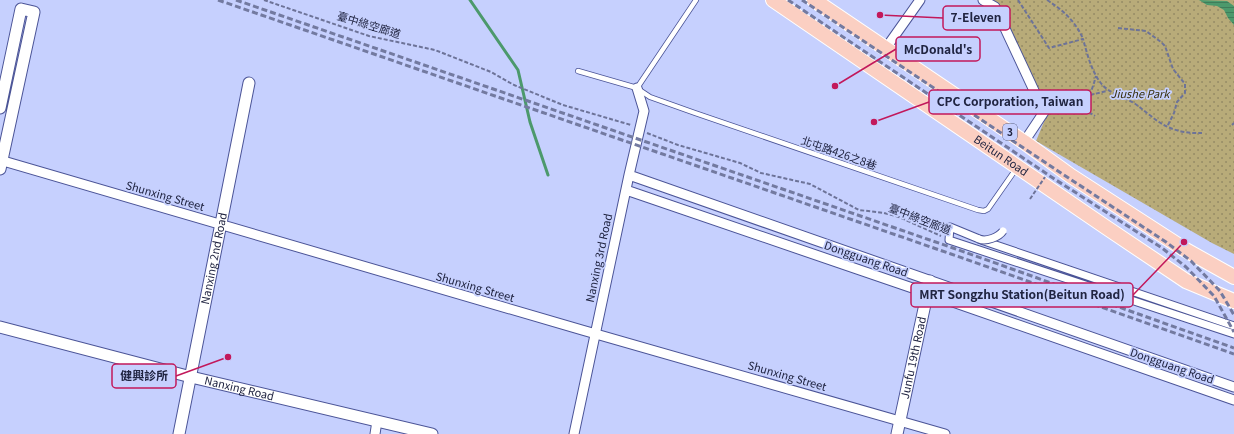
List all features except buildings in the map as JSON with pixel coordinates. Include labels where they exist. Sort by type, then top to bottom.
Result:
[{"type":"main road","name":"Beitun Road","points":[[773,0],[1186,281],[1234,301]]},
{"type":"main road","name":"3","points":[[814,0],[1024,142],[1071,176],[1184,249],[1234,277]]},
{"type":"street","points":[[886,48],[920,0]]},
{"type":"street","points":[[984,0],[995,8],[1044,112],[1024,142]]},
{"type":"street","points":[[0,108],[21,9],[34,12],[1,163]]},
{"type":"street","name":"Nanxing 2nd Road","points":[[179,434],[249,83]]},
{"type":"street","name":"Nanxing 3rd Road","points":[[574,434],[629,175],[644,112],[637,88]]},
{"type":"street","name":"Shunxing Street","points":[[1,163],[945,434]]},
{"type":"street","name":"Dongguang Road","points":[[629,175],[1234,387]]},
{"type":"street","name":"Dongguang Road","points":[[626,190],[1234,400]]},
{"type":"street","points":[[1234,326],[981,240],[950,227],[949,240],[1234,334]]},
{"type":"street","points":[[981,240],[1001,235],[1003,231]]},
{"type":"street","name":"Junfu 19th Road","points":[[897,434],[930,281]]},
{"type":"street","name":"Nanxing Road","points":[[0,327],[191,377],[432,434]]},
{"type":"street","points":[[375,434],[377,421]]},
{"type":"lane","points":[[637,88],[696,0]]},
{"type":"lane","name":"北屯路426之8巷","points":[[578,71],[637,88],[650,96],[695,113],[978,210],[984,211],[990,207],[1018,167]]},
{"type":"path","name":"臺中綠空廊道","points":[[264,0],[369,36],[412,46],[424,47],[491,72],[503,80],[575,109],[632,125],[639,130],[673,143],[740,163],[773,177],[796,180],[810,184],[859,210],[884,213],[899,217],[938,235],[949,238]]},
{"type":"path","points":[[1018,0],[1049,48],[1083,39]]},
{"type":"path","points":[[1047,0],[1067,15],[1078,29],[1096,75],[1108,91],[1142,108],[1150,116],[1167,127],[1187,133],[1202,133]]},
{"type":"path","points":[[1118,28],[1146,31],[1155,37],[1165,46],[1173,69],[1185,84],[1185,93],[1177,102],[1174,113],[1167,127]]},
{"type":"path","points":[[1071,110],[1083,103],[1090,95],[1096,75]]},
{"type":"path","points":[[1090,95],[1108,91]]},
{"type":"path","points":[[1083,103],[1084,108],[1095,116]]},
{"type":"path","points":[[1030,199],[1045,177]]},
{"type":"green space","name":"Jiushe Park","points":[[986,0],[1234,0],[1234,254],[1212,243],[1036,141],[1046,117],[996,7]]},
{"type":"shaded area","points":[[1199,0],[1227,1],[1234,6],[1234,25],[1224,10],[1217,6],[1207,5]]},
{"type":"waterway","points":[[470,0],[518,70],[530,122],[548,175]]},
{"type":"railway","points":[[218,0],[951,254],[1234,354]]},
{"type":"railway","points":[[236,0],[953,248],[1234,348]]},
{"type":"railway","points":[[788,0],[1056,180],[1162,248],[1186,267],[1214,296],[1234,332]]},
{"type":"railway","points":[[802,0],[1166,242],[1191,261],[1220,291],[1234,315]]},
{"type":"place","name":"7-Eleven","points":[[880,15]]},
{"type":"place","name":"McDonald's","points":[[835,86]]},
{"type":"place","name":"CPC Corporation, Taiwan","points":[[874,122]]},
{"type":"place","name":"MRT Songzhu Station(Beitun Road)","points":[[1184,242]]},
{"type":"place","name":"健興診所","points":[[228,357]]}]
